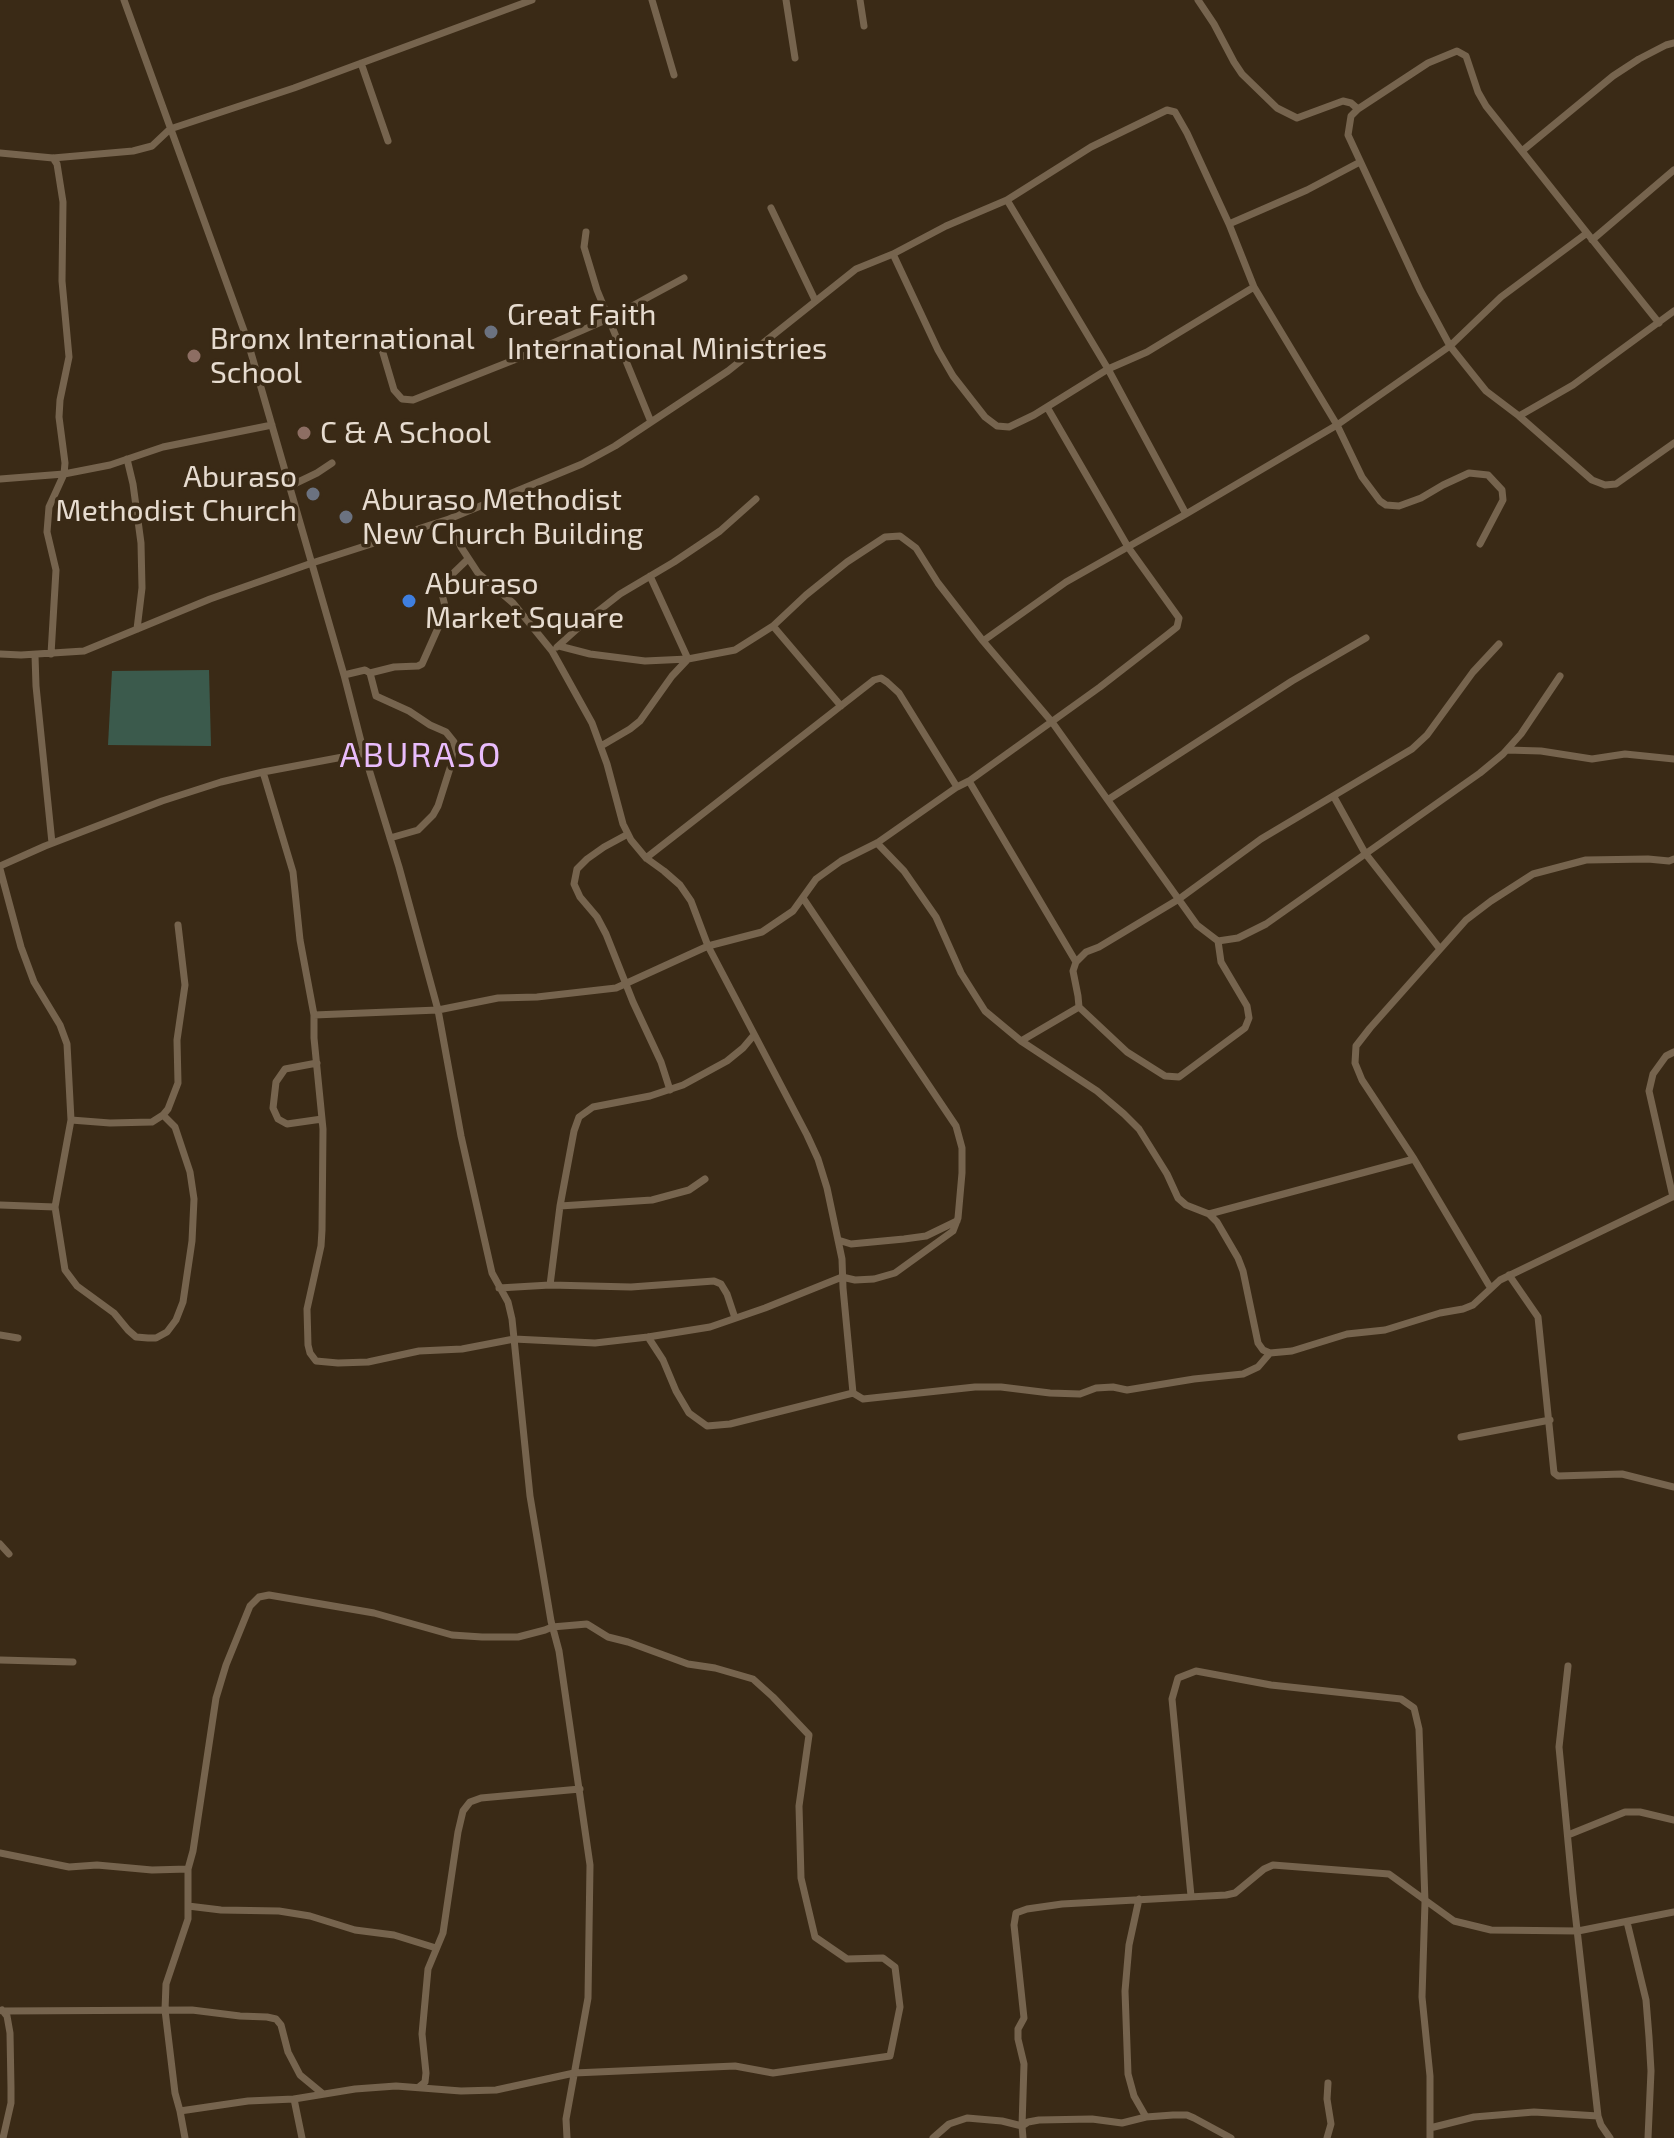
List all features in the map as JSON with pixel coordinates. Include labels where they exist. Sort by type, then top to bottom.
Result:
[{"type":"street","points":[[124,0],[247,339],[438,1010],[492,1273],[508,1302],[512,1319],[530,1496],[552,1627],[559,1651],[590,1865],[588,1998],[566,2119],[567,2138]]},
{"type":"street","points":[[0,153],[53,158],[133,151],[152,146],[170,129],[294,88],[532,0]]},
{"type":"street","points":[[652,0],[674,75]]},
{"type":"street","points":[[786,0],[795,58]]},
{"type":"street","points":[[860,0],[864,26]]},
{"type":"street","points":[[1198,0],[1242,74],[1277,108],[1297,118],[1343,101],[1358,109]]},
{"type":"street","points":[[1522,151],[1613,76],[1674,43]]},
{"type":"street","points":[[1659,323],[1486,106],[1466,56],[1457,51],[1428,63],[1351,116],[1348,135],[1420,290],[1450,346],[1486,391],[1592,480],[1605,485],[1616,484],[1674,443]]},
{"type":"street","points":[[361,63],[388,141]]},
{"type":"street","points":[[0,654],[84,651],[210,599],[449,519],[582,464],[615,446],[728,371],[856,269],[1007,200],[1091,147],[1162,111],[1171,110],[1187,133],[1254,287],[1337,425],[1362,477],[1380,501],[1399,506],[1469,473],[1488,475],[1502,490],[1503,500],[1480,544]]},
{"type":"street","points":[[51,654],[56,570],[47,532],[49,507],[64,474],[65,455],[59,417],[69,357],[62,281],[63,202],[57,164],[53,158]]},
{"type":"street","points":[[1229,224],[1307,190],[1360,162]]},
{"type":"street","points":[[983,641],[1066,582],[1337,425],[1450,346],[1501,297],[1590,237],[1674,170]]},
{"type":"street","points":[[1007,200],[1049,275],[1108,369],[1186,514]]},
{"type":"street","points":[[771,208],[815,300]]},
{"type":"street","points":[[586,232],[584,247],[608,319],[651,422]]},
{"type":"street","points":[[893,254],[953,376],[985,417],[997,426],[1009,427],[1047,407],[1108,369],[1147,352],[1254,287]]},
{"type":"street","points":[[378,336],[394,390],[402,399],[413,400],[608,319],[684,278]]},
{"type":"street","points":[[1519,416],[1573,385],[1674,311]]},
{"type":"street","points":[[314,1015],[438,1010],[498,998],[616,988],[708,946],[762,932],[793,911],[816,879],[841,861],[877,843],[969,781],[1177,627],[1179,618],[1128,547],[1047,407]]},
{"type":"street","points":[[0,479],[64,474],[110,465],[163,447],[272,425]]},
{"type":"street","points":[[127,459],[141,543],[142,588],[137,629]]},
{"type":"street","points":[[290,486],[332,463]]},
{"type":"street","points":[[555,648],[620,594],[720,531],[756,499]]},
{"type":"street","points":[[449,519],[478,573],[513,603],[555,648],[592,723],[628,834],[646,858],[680,885],[691,901],[708,946],[818,1159],[842,1259],[853,1393]]},
{"type":"street","points":[[555,648],[645,661],[688,659],[735,650],[773,626],[847,562],[885,537],[900,536],[916,548],[938,583],[983,641],[1052,722],[1109,799],[1179,899],[1197,925],[1218,941],[1221,962],[1247,1006],[1249,1018],[1245,1028],[1179,1077],[1165,1076],[1127,1052],[1079,1007],[1073,971],[1076,962],[1086,952],[1179,899],[1261,839],[1412,749],[1427,735],[1473,672],[1499,644]]},
{"type":"street","points":[[344,675],[422,664],[446,610],[440,586],[468,559]]},
{"type":"street","points":[[650,576],[688,659]]},
{"type":"street","points":[[773,626],[841,706]]},
{"type":"street","points":[[1109,799],[1292,681],[1366,638]]},
{"type":"street","points":[[35,655],[52,843]]},
{"type":"street","points":[[601,746],[640,721],[688,659]]},
{"type":"street","points":[[370,673],[376,696],[446,732],[454,742],[433,815],[418,830],[390,838]]},
{"type":"street","points":[[1218,941],[1238,938],[1266,924],[1480,773],[1521,734],[1560,676]]},
{"type":"street","points":[[646,858],[874,680],[881,678],[907,703],[957,787]]},
{"type":"street","points":[[1507,750],[1541,751],[1592,759],[1625,754],[1674,759]]},
{"type":"street","points":[[163,1115],[175,1127],[190,1172],[194,1199],[192,1241],[185,1293],[176,1320],[167,1332],[156,1338],[136,1337],[114,1313],[87,1295],[65,1270],[55,1207],[71,1120],[67,1044],[60,1025],[34,982],[21,947],[0,868],[52,843],[221,782],[364,753]]},
{"type":"street","points":[[263,772],[293,872],[300,940],[314,1015],[322,1119],[321,1246],[307,1309],[308,1345],[316,1361],[368,1362],[419,1351],[462,1349],[514,1339],[595,1343],[710,1327],[842,1277],[874,1279],[895,1273],[953,1231],[957,1221],[962,1173],[962,1148],[956,1126],[803,898]]},
{"type":"street","points":[[969,781],[1076,962]]},
{"type":"street","points":[[1334,797],[1365,853],[1440,949]]},
{"type":"street","points":[[628,834],[587,859],[577,869],[574,884],[606,934],[670,1090]]},
{"type":"street","points":[[877,843],[904,871],[936,917],[961,973],[985,1011],[1021,1041],[1097,1091],[1124,1114],[1139,1129],[1178,1198],[1186,1205],[1209,1214],[1217,1222],[1243,1271],[1258,1343],[1270,1353],[1282,1353],[1347,1334],[1385,1330],[1463,1309],[1473,1305],[1490,1287],[1509,1275],[1674,1196],[1649,1091],[1653,1074],[1666,1056],[1674,1052]]},
{"type":"street","points":[[1490,1287],[1414,1159],[1362,1080],[1355,1063],[1356,1046],[1466,920],[1533,874],[1586,860],[1674,859]]},
{"type":"street","points":[[71,1120],[152,1122],[163,1115],[174,1098],[178,1083],[177,1040],[185,985],[178,925]]},
{"type":"street","points":[[1021,1041],[1079,1007]]},
{"type":"street","points":[[550,1285],[560,1206],[579,1117],[593,1107],[650,1096],[706,1074],[743,1048],[754,1035]]},
{"type":"street","points":[[317,1063],[285,1069],[276,1082],[273,1108],[278,1119],[287,1124],[322,1119]]},
{"type":"street","points":[[1209,1214],[1414,1159]]},
{"type":"street","points":[[560,1206],[652,1200],[689,1190],[705,1179]]},
{"type":"street","points":[[0,1205],[55,1207]]},
{"type":"street","points":[[838,1240],[851,1244],[926,1236],[957,1221]]},
{"type":"street","points":[[1509,1275],[1538,1317],[1554,1473],[1622,1474],[1674,1487]]},
{"type":"street","points":[[499,1288],[550,1285],[631,1287],[714,1281],[721,1284],[727,1294],[735,1318]]},
{"type":"street","points":[[0,1335],[18,1338]]},
{"type":"street","points":[[648,1337],[689,1413],[707,1426],[730,1424],[853,1393],[863,1399],[975,1387],[1080,1394],[1096,1388],[1127,1390],[1243,1374],[1258,1367],[1270,1353]]},
{"type":"street","points":[[1461,1437],[1550,1420]]},
{"type":"street","points":[[0,1544],[9,1554]]},
{"type":"street","points":[[180,2111],[355,2089],[396,2086],[496,2090],[574,2073],[735,2066],[773,2073],[890,2056],[900,2007],[895,1967],[883,1958],[847,1959],[815,1937],[801,1878],[799,1806],[809,1735],[753,1679],[688,1664],[608,1637],[587,1624],[552,1627],[518,1637],[452,1635],[374,1613],[269,1595],[259,1597],[250,1606],[216,1698],[188,1869],[188,1919],[166,1984],[165,2010],[175,2093],[185,2138]]},
{"type":"street","points":[[0,1660],[73,1662]]},
{"type":"street","points":[[1568,1666],[1559,1747],[1598,2116],[1610,2138]]},
{"type":"street","points":[[1191,1896],[1172,1699],[1178,1678],[1196,1671],[1271,1685],[1401,1699],[1414,1708],[1419,1729],[1425,1902],[1422,1997],[1430,2076],[1430,2138]]},
{"type":"street","points":[[419,2087],[425,2082],[426,2073],[422,2034],[428,1969],[443,1933],[463,1811],[470,1802],[481,1798],[580,1789]]},
{"type":"street","points":[[1568,1835],[1625,1812],[1640,1812],[1674,1820]]},
{"type":"street","points":[[0,1853],[69,1867],[97,1865],[188,1869]]},
{"type":"street","points":[[1023,2138],[1024,2064],[1018,2029],[1024,2018],[1014,1925],[1016,1913],[1027,1909],[1062,1904],[1226,1895],[1235,1893],[1273,1865],[1389,1874],[1443,1915],[1464,1925],[1491,1930],[1578,1931],[1674,1912]]},
{"type":"street","points":[[1139,1899],[1129,1945],[1125,1991],[1128,2074],[1134,2096],[1146,2117]]},
{"type":"street","points":[[188,1906],[279,1911],[310,1916],[355,1930],[394,1935],[436,1948]]},
{"type":"street","points":[[1627,1922],[1646,2000],[1651,2071],[1648,2138]]},
{"type":"street","points":[[1,2010],[192,2010],[276,2019],[300,2075],[323,2094]]},
{"type":"street","points":[[1,2010],[7,2016],[10,2033],[11,2088],[3,2138]]},
{"type":"street","points":[[1327,2138],[1331,2124],[1328,2083]]},
{"type":"street","points":[[294,2099],[302,2138]]},
{"type":"street","points":[[1430,2128],[1463,2119],[1534,2112],[1598,2116]]},
{"type":"street","points":[[933,2138],[949,2124],[967,2118],[1022,2126],[1039,2120],[1079,2118],[1122,2123],[1146,2117],[1187,2115],[1231,2138]]},
{"type":"green space","points":[[209,670],[211,746],[108,745],[112,671]]},
{"type":"place","name":"Great Faith International Ministries","points":[[491,332]]},
{"type":"place","name":"Bronx International School","points":[[194,356]]},
{"type":"place","name":"C & A School","points":[[304,433]]},
{"type":"place","name":"Aburaso Methodist Church","points":[[313,494]]},
{"type":"place","name":"Aburaso Methodist New Church Building","points":[[346,517]]},
{"type":"place","name":"Aburaso Market Square","points":[[409,601]]},
{"type":"district","name":"ABURASO","points":[[421,756]]}]
